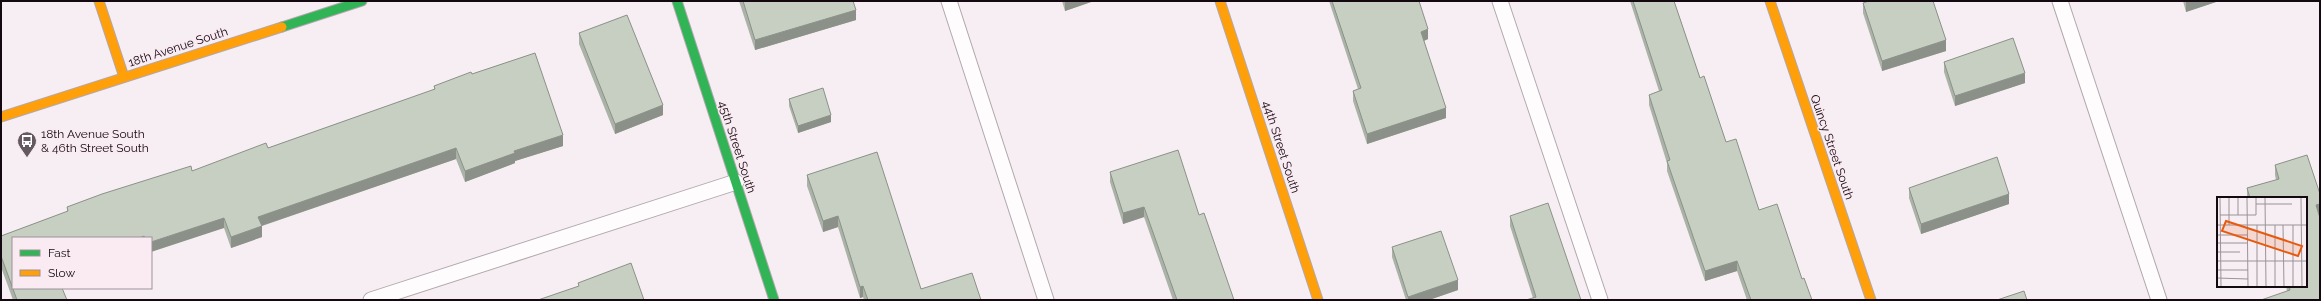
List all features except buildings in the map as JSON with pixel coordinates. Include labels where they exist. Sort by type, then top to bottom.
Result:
[{"type":"street","points":[[99,1],[124,77]]},
{"type":"street","name":"18th Avenue South","points":[[1,117],[362,1]]},
{"type":"street","name":"45th Street South","points":[[677,1],[774,300]]},
{"type":"street","name":"44th Street South","points":[[1220,1],[1318,300]]},
{"type":"street","name":"Quincy Street South","points":[[1770,1],[1871,300]]},
{"type":"lane","points":[[949,1],[1046,300]]},
{"type":"lane","points":[[1500,1],[1600,300]]},
{"type":"lane","points":[[2060,1],[2159,300]]},
{"type":"lane","points":[[371,300],[736,182]]},
{"type":"traffic: fast","points":[[282,27],[362,1]]},
{"type":"traffic: fast","points":[[677,1],[774,300]]},
{"type":"traffic: slow","points":[[99,1],[124,77]]},
{"type":"traffic: slow","points":[[1220,1],[1318,300]]},
{"type":"traffic: slow","points":[[1770,1],[1871,300]]},
{"type":"traffic: slow","points":[[1,117],[282,27]]},
{"type":"place","name":"18th Avenue South & 46th Street South","points":[[27,158]]}]
